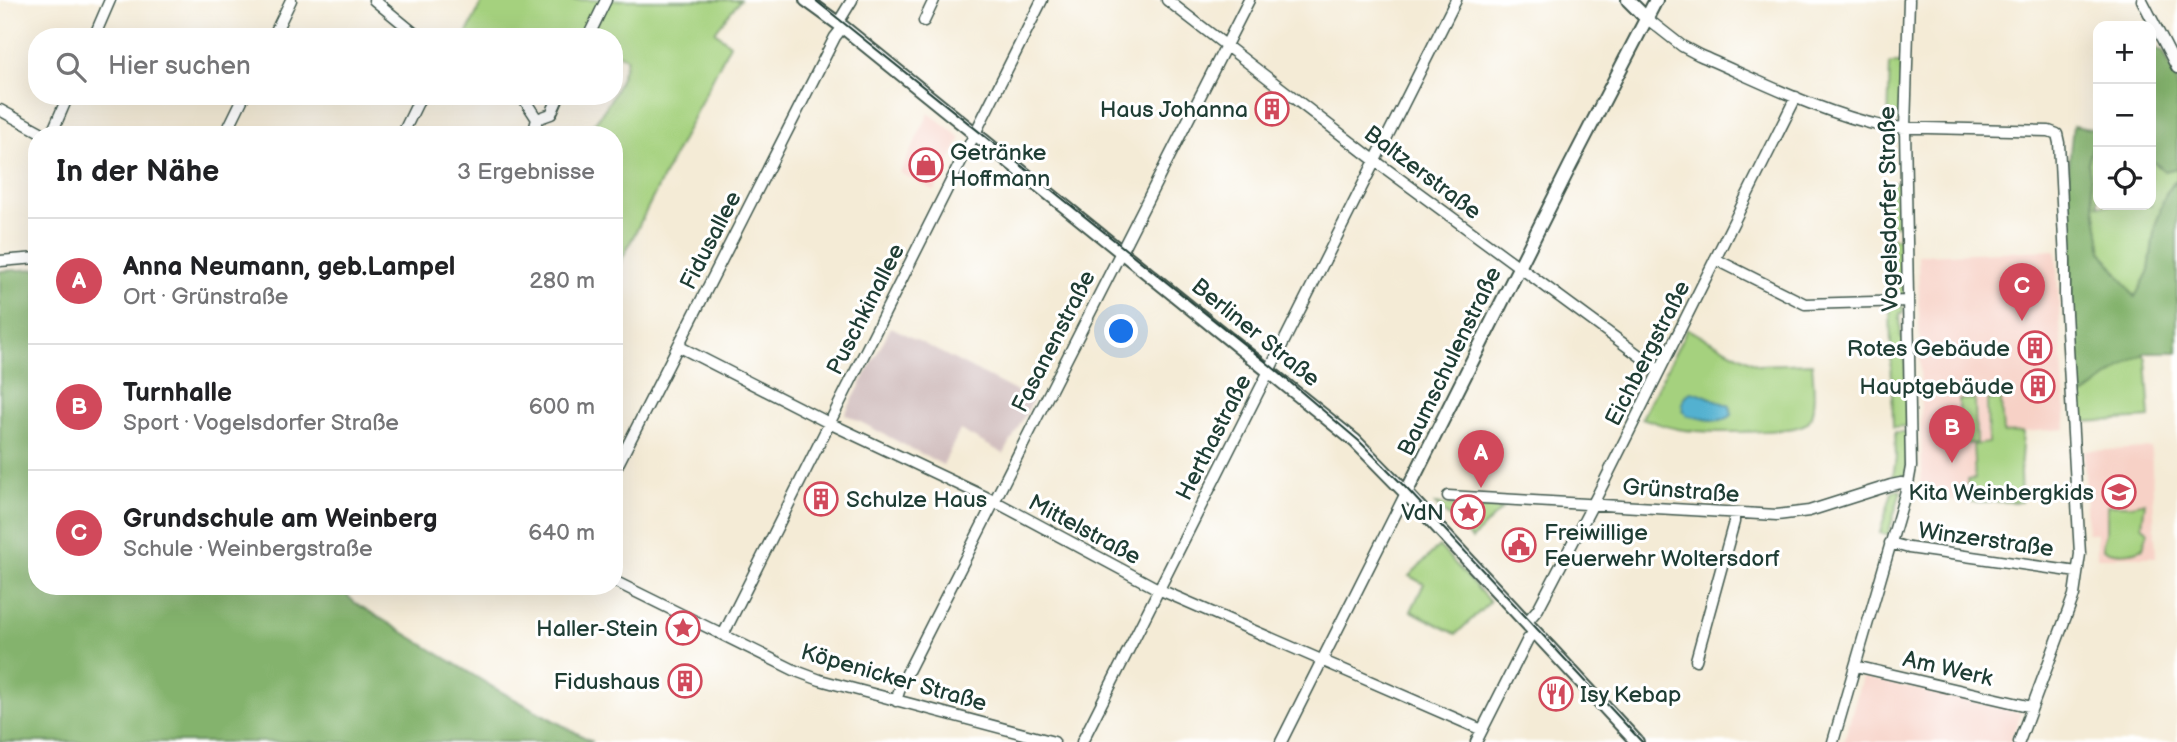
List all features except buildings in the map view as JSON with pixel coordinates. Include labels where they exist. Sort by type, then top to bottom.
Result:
[{"type":"street","points":[[98,28],[110,0]]},
{"type":"street","points":[[277,28],[291,0]]},
{"type":"street","points":[[374,0],[408,28]]},
{"type":"street","points":[[592,28],[606,0]]},
{"type":"street","name":"Berliner Straße","points":[[806,0],[1121,250],[1355,441],[1637,742]]},
{"type":"street","name":"Fidusallee","points":[[623,454],[852,0]]},
{"type":"street","points":[[924,20],[934,0]]},
{"type":"street","name":"Puschkinallee","points":[[723,635],[1042,0]]},
{"type":"street","name":"Baltzerstraße","points":[[1167,0],[1374,160],[1659,370]]},
{"type":"street","name":"Fasanenstraße","points":[[896,702],[901,685],[1249,0]]},
{"type":"street","name":"Herthastraße","points":[[1082,742],[1456,0]]},
{"type":"street","points":[[1628,0],[1682,46],[1699,55],[1796,97],[1870,124],[1905,128],[2049,131],[2057,134],[2080,554],[2074,595],[2019,742]]},
{"type":"street","name":"Baumschulenstraße","points":[[1280,742],[1645,17],[1656,0]]},
{"type":"street","name":"Vogelsdorfer Straße","points":[[1833,742],[1908,484],[1911,457],[1905,128],[1909,0]]},
{"type":"street","points":[[2141,0],[2177,68]]},
{"type":"street","name":"Eichbergstraße","points":[[1476,742],[1528,639],[1538,609],[1796,97]]},
{"type":"street","points":[[53,126],[64,105]]},
{"type":"street","points":[[229,126],[240,105]]},
{"type":"street","points":[[406,126],[417,105]]},
{"type":"street","points":[[529,105],[537,118],[535,126]]},
{"type":"street","points":[[537,118],[551,114],[555,105]]},
{"type":"street","points":[[0,110],[31,126]]},
{"type":"street","points":[[0,261],[28,259]]},
{"type":"street","points":[[1715,259],[1805,304],[1908,301]]},
{"type":"street","name":"Mittelstraße","points":[[678,346],[829,423],[994,501],[1158,589],[1482,730]]},
{"type":"street","name":"Grünstraße","points":[[1448,496],[1777,515],[1810,511],[1891,485],[1908,484]]},
{"type":"street","points":[[1696,660],[1734,522],[1734,513]]},
{"type":"street","name":"Winzerstraße","points":[[1890,543],[2077,572]]},
{"type":"street","name":"Köpenicker Straße","points":[[623,585],[808,676],[896,702],[1054,742]]},
{"type":"street","name":"Am Werk","points":[[1855,666],[2032,707]]},
{"type":"shaded area","points":[[929,113],[961,138],[935,191],[900,173]]},
{"type":"shaded area","points":[[2056,250],[2066,429],[2023,432],[2021,502],[1958,502],[1918,489],[1922,473],[1918,255]]},
{"type":"shaded area","points":[[891,327],[1033,400],[1004,454],[960,430],[943,465],[845,414]]},
{"type":"shaded area","name":"Kita Weinbergkids","points":[[2151,448],[2156,557],[2097,557],[2097,533],[2087,533],[2084,451]]},
{"type":"shaded area","points":[[1862,677],[2021,713],[2010,742],[1847,742],[1844,741]]},
{"type":"green space","points":[[483,0],[602,0],[588,28],[469,28]]},
{"type":"green space","points":[[608,0],[740,0],[715,32],[730,44],[623,257],[623,126],[592,126],[607,105],[623,105],[623,71],[627,58],[623,56],[623,28],[594,28]]},
{"type":"green space","points":[[2156,49],[2163,51],[2177,81],[2177,168],[2165,171],[2156,164]]},
{"type":"green space","points":[[1890,63],[1902,63],[1900,119],[1896,122],[1888,122]]},
{"type":"green space","points":[[2073,126],[2093,129],[2093,147],[2088,163],[2093,210],[2095,210],[2102,252],[2135,297],[2149,271],[2155,226],[2166,193],[2177,180],[2177,352],[2147,352],[2124,365],[2077,400],[2067,228]]},
{"type":"green space","points":[[2093,147],[2093,195],[2088,163]]},
{"type":"green space","points":[[2156,164],[2165,171],[2177,168],[2177,179],[2173,182],[2155,226],[2149,271],[2135,297],[2102,252],[2095,210],[2156,210]]},
{"type":"green space","points":[[1885,182],[1902,182],[1902,225],[1886,225]]},
{"type":"green space","points":[[1887,238],[1903,238],[1904,295],[1888,296]]},
{"type":"green space","points":[[28,269],[28,595],[347,595],[354,602],[496,689],[593,742],[0,742],[0,271]]},
{"type":"green space","points":[[1903,306],[1903,313],[1900,313],[1901,337],[1905,337],[1907,426],[1893,427],[1890,307]]},
{"type":"green space","points":[[1687,329],[1758,365],[1812,363],[1813,402],[1808,422],[1786,429],[1725,432],[1678,429],[1642,418]]},
{"type":"green space","points":[[2143,353],[2146,359],[2150,418],[2083,422],[2077,400]]},
{"type":"green space","points":[[1975,399],[1976,443],[1960,444],[1959,400]]},
{"type":"green space","points":[[2001,399],[2003,433],[2023,432],[2021,502],[1968,502],[1967,480],[1975,479],[1973,445],[1988,443],[1987,400]]},
{"type":"green space","points":[[1895,432],[1907,432],[1907,475],[1893,477],[1896,457]]},
{"type":"green space","points":[[1901,491],[1888,535],[1880,533],[1892,492]]},
{"type":"green space","points":[[2145,502],[2142,525],[2148,532],[2143,548],[2123,553],[2103,549],[2107,530],[2107,505]]},
{"type":"green space","points":[[1435,504],[1502,509],[1472,539]]},
{"type":"green space","points":[[1439,546],[1490,602],[1456,634],[1411,611],[1424,584],[1409,576]]},
{"type":"water","points":[[1691,392],[1730,406],[1732,415],[1716,420],[1686,415],[1683,402]]},
{"type":"tram line","points":[[815,0],[1271,366],[1359,441],[1408,490],[1642,742]]},
{"type":"place","name":"Haus Johanna","points":[[1272,109]]},
{"type":"place","name":"Getränke Hoffmann","points":[[926,165]]},
{"type":"place","name":"Grundschule am Weinberg","points":[[2022,321]]},
{"type":"place","name":"Rotes Gebäude","points":[[2035,348]]},
{"type":"place","name":"Hauptgebäude","points":[[2038,386]]},
{"type":"place","name":"Turnhalle","points":[[1952,463]]},
{"type":"place","name":"Anna Neumann, geb.Lampel","points":[[1481,488]]},
{"type":"place","name":"Kita Weinbergkids","points":[[2119,492]]},
{"type":"place","name":"Schulze Haus","points":[[821,499]]},
{"type":"place","name":"VdN","points":[[1468,512]]},
{"type":"place","name":"Freiwillige Feuerwehr Woltersdorf","points":[[1519,545]]},
{"type":"place","name":"Haller-Stein","points":[[683,628]]},
{"type":"place","name":"Fidushaus","points":[[685,681]]},
{"type":"place","name":"Isy Kebap","points":[[1556,694]]}]
